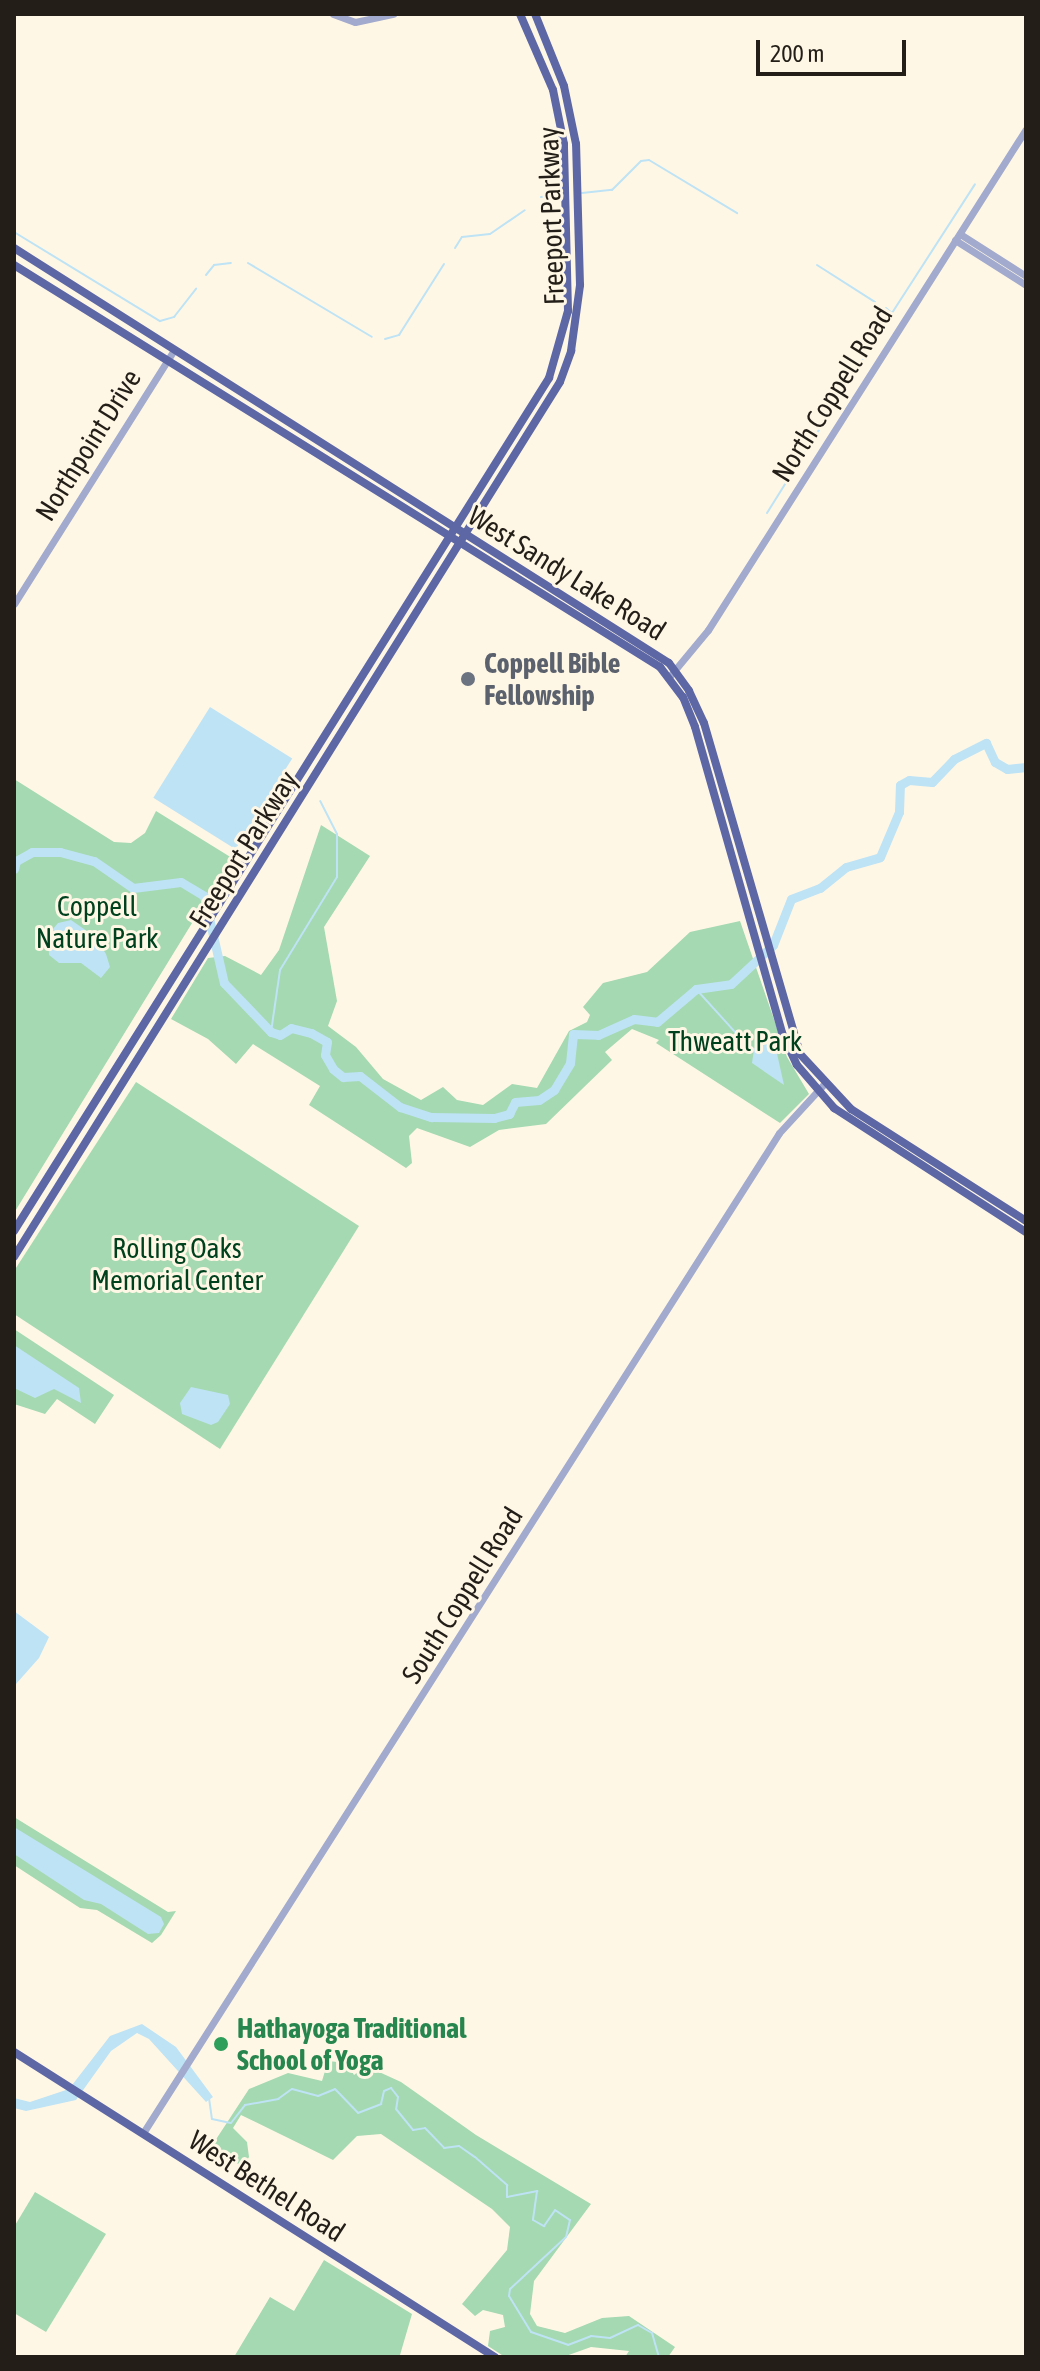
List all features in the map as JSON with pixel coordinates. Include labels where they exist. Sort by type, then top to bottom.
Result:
[{"type":"main road","name":"Freeport Parkway","points":[[15,1231],[448,539],[515,438],[549,378],[568,311],[565,183],[553,90],[520,14]]},
{"type":"main road","name":"Freeport Parkway","points":[[14,1257],[134,1071],[200,958],[525,444],[560,382],[571,351],[580,285],[576,144],[564,86],[535,14]]},
{"type":"main road","name":"West Sandy Lake Road","points":[[14,248],[464,537],[593,618],[639,641],[672,674],[704,723],[770,980],[800,1054],[820,1088],[860,1126],[1026,1232]]},
{"type":"main road","name":"West Sandy Lake Road","points":[[14,265],[458,546],[672,674]]},
{"type":"main road","points":[[515,438],[525,444]]},
{"type":"main road","points":[[331,466],[336,453]]},
{"type":"main road","points":[[401,614],[411,621]]},
{"type":"main road","points":[[360,679],[371,685]]},
{"type":"main road","points":[[318,746],[329,753]]},
{"type":"main road","points":[[149,1014],[162,1023]]},
{"type":"main road","points":[[119,1063],[134,1071]]},
{"type":"main road","name":"West Sandy Lake Road","points":[[820,1088],[1026,1221]]},
{"type":"main road","points":[[15,1231],[27,1238]]},
{"type":"main road","name":"West Bethel Road","points":[[14,2052],[495,2357]]},
{"type":"street","points":[[333,14],[355,22],[393,14]]},
{"type":"street","name":"North Coppell Road","points":[[672,674],[708,630],[1026,129]]},
{"type":"street","points":[[957,237],[1026,276]]},
{"type":"street","points":[[957,237],[1026,285]]},
{"type":"street","name":"Northpoint Drive","points":[[14,604],[174,350]]},
{"type":"street","name":"South Coppell Road","points":[[143,2133],[779,1133],[820,1088]]},
{"type":"green space","name":"Coppell Nature Park","points":[[14,779],[114,842],[131,843],[145,833],[156,811],[232,858],[14,1213]]},
{"type":"green space","name":"Thweatt Park","points":[[321,825],[370,856],[324,927],[337,1001],[328,1026],[356,1047],[383,1079],[421,1100],[443,1087],[457,1100],[483,1105],[512,1084],[537,1088],[569,1031],[587,1022],[590,1015],[583,1007],[603,983],[647,972],[690,932],[740,921],[787,1057],[809,1094],[780,1123],[656,1043],[659,1040],[632,1029],[605,1052],[612,1060],[546,1124],[499,1130],[470,1147],[417,1128],[409,1136],[412,1163],[406,1168],[309,1105],[320,1086],[253,1044],[236,1064],[208,1039],[171,1019],[208,958],[225,956],[261,975],[279,950]]},
{"type":"green space","name":"Rolling Oaks Memorial Center","points":[[136,1082],[359,1226],[220,1449],[14,1314],[14,1271]]},
{"type":"green space","points":[[14,1329],[114,1395],[95,1424],[57,1399],[45,1414],[14,1404]]},
{"type":"green space","points":[[14,1817],[168,1912],[176,1911],[161,1935],[152,1943],[97,1910],[80,1908],[14,1865]]},
{"type":"green space","points":[[328,2061],[347,2063],[354,2075],[366,2066],[401,2082],[476,2135],[591,2204],[534,2281],[530,2314],[537,2326],[565,2333],[602,2318],[629,2316],[675,2347],[668,2357],[625,2357],[629,2351],[591,2347],[563,2357],[505,2357],[488,2346],[490,2331],[505,2327],[503,2315],[483,2310],[475,2316],[462,2304],[507,2250],[510,2227],[492,2209],[381,2134],[357,2136],[333,2160],[241,2115],[233,2128],[247,2142],[249,2157],[243,2167],[211,2147],[249,2089],[288,2073],[322,2081]]},
{"type":"green space","points":[[35,2192],[106,2234],[46,2332],[14,2313],[14,2227]]},
{"type":"green space","points":[[324,2260],[412,2314],[400,2355],[234,2357],[270,2297],[294,2311]]},
{"type":"water","points":[[210,707],[292,758],[236,849],[153,798]]},
{"type":"water","points":[[71,920],[94,936],[106,954],[110,967],[101,978],[81,963],[59,963],[49,955],[48,935],[58,923]]},
{"type":"water","points":[[769,1043],[776,1049],[784,1085],[752,1063],[754,1049]]},
{"type":"water","points":[[14,1345],[79,1388],[81,1403],[54,1389],[35,1398],[14,1388]]},
{"type":"water","points":[[191,1387],[228,1395],[230,1404],[218,1422],[211,1425],[182,1414],[180,1403]]},
{"type":"water","points":[[14,1611],[49,1637],[39,1658],[16,1684]]},
{"type":"water","points":[[14,1827],[161,1917],[164,1924],[159,1933],[148,1934],[101,1904],[84,1900],[14,1854]]},
{"type":"water","points":[[142,2024],[176,2047],[213,2097],[206,2102],[149,2039],[137,2033],[111,2051],[76,2100],[26,2111],[14,2108],[14,2098],[30,2102],[69,2089],[110,2036]]},
{"type":"waterway","points":[[582,193],[612,190],[641,161],[649,160],[737,213]]},
{"type":"waterway","points":[[886,308],[892,313],[975,184]]},
{"type":"waterway","points":[[541,197],[563,194]]},
{"type":"waterway","points":[[455,248],[462,237],[490,234],[525,210]]},
{"type":"waterway","points":[[14,232],[160,321],[174,317],[196,289]]},
{"type":"waterway","points":[[206,275],[214,265],[231,263]]},
{"type":"waterway","points":[[248,263],[372,337]]},
{"type":"waterway","points":[[385,339],[399,335],[444,264]]},
{"type":"waterway","points":[[817,265],[875,302]]},
{"type":"waterway","points":[[767,513],[892,313]]},
{"type":"waterway","points":[[14,869],[16,861],[32,852],[60,852],[94,861],[133,888],[181,882],[204,896],[224,983],[271,1032],[280,1035],[291,1028],[311,1033],[327,1042],[325,1055],[333,1069],[343,1077],[360,1076],[400,1107],[431,1117],[494,1118],[509,1114],[515,1102],[539,1100],[554,1090],[570,1063],[573,1034],[598,1035],[634,1019],[657,1022],[696,989],[731,984],[773,945],[791,899],[820,888],[846,867],[880,857],[899,812],[900,785],[909,780],[932,782],[954,759],[986,743],[995,762],[1007,769],[1026,767]]},
{"type":"waterway","points":[[271,1032],[280,970],[337,877],[337,834],[320,801]]},
{"type":"waterway","points":[[696,989],[745,1043]]},
{"type":"waterway","points":[[749,1046],[754,1049]]},
{"type":"waterway","points":[[209,2098],[212,2119],[231,2123],[245,2105],[278,2099],[292,2089],[318,2096],[335,2089],[358,2113],[381,2104],[384,2091],[391,2088],[398,2097],[396,2109],[413,2130],[425,2128],[444,2148],[459,2146],[475,2157],[507,2185],[507,2197],[537,2191],[533,2220],[544,2226],[555,2210],[570,2220],[566,2237],[510,2289],[509,2296],[531,2332],[568,2345],[591,2336],[610,2338],[638,2325],[652,2333],[659,2357]]},
{"type":"place","name":"Coppell Bible Fellowship","points":[[468,679]]},
{"type":"place","name":"Hathayoga Traditional School of Yoga","points":[[221,2044]]}]
